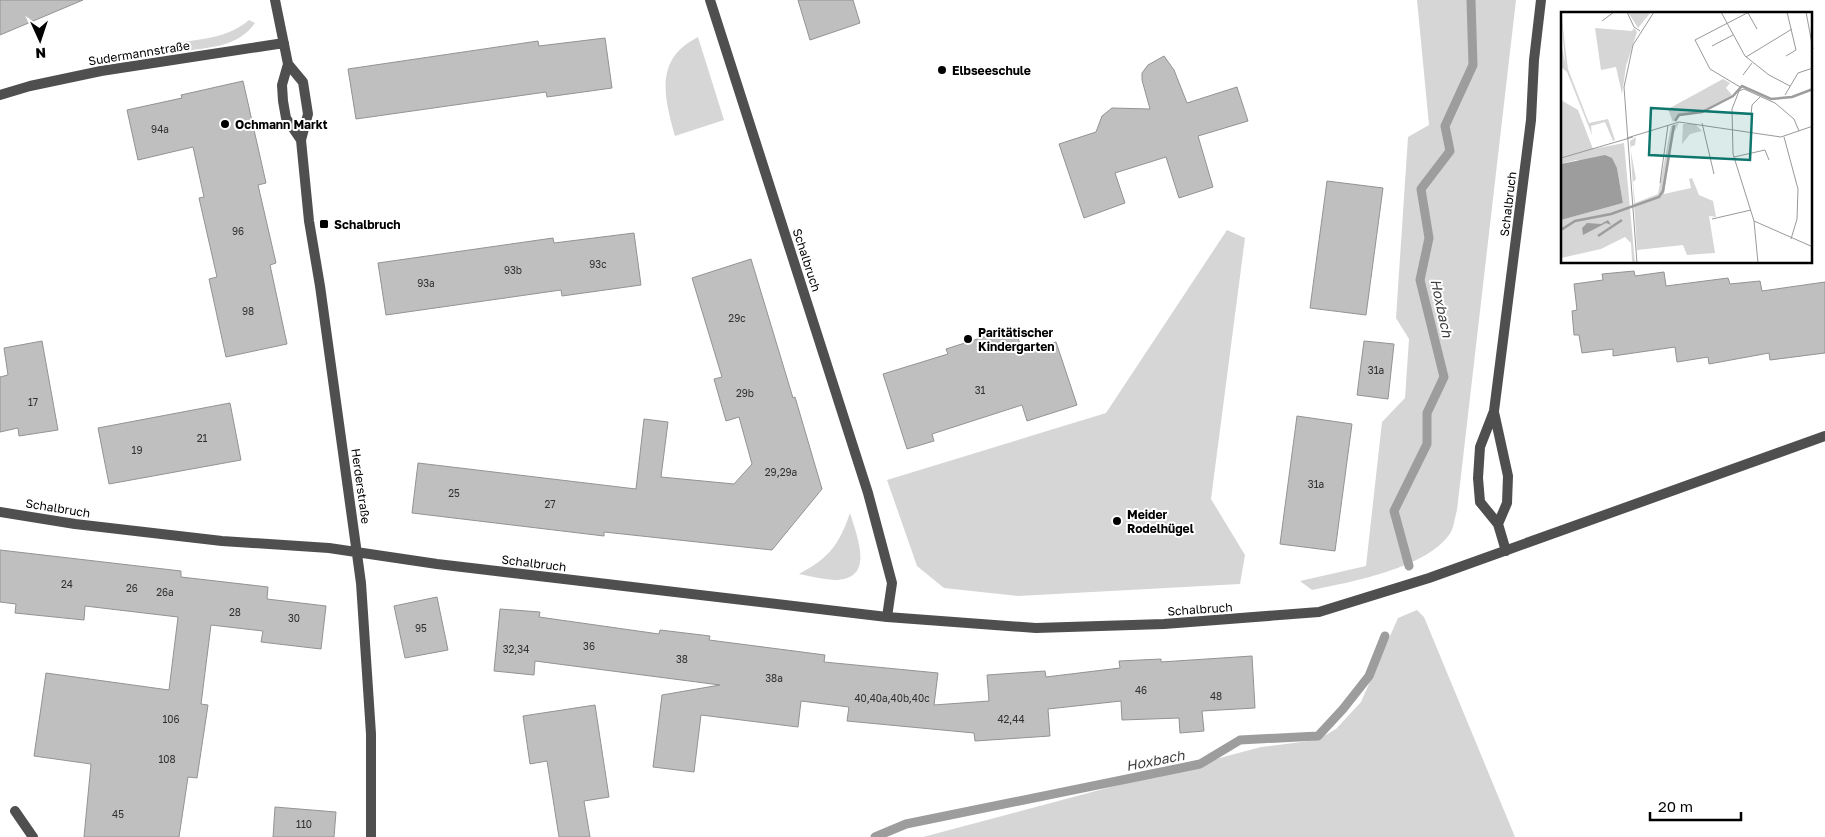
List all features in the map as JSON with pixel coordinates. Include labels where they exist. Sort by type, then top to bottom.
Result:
[{"type":"street","name":"Herderstraße","points":[[275,0],[288,64],[282,85],[286,118],[301,140]]},
{"type":"street","name":"Schalbruch","points":[[710,0],[868,492],[892,583],[887,617]]},
{"type":"street","name":"Schalbruch","points":[[1506,551],[1498,524],[1480,502],[1478,478],[1480,447],[1494,411],[1531,120],[1534,60],[1541,0]]},
{"type":"street","name":"Sudermannstraße","points":[[0,95],[30,86],[101,71],[284,44]]},
{"type":"street","name":"Herderstraße","points":[[288,64],[303,82],[306,97],[308,114],[301,140],[309,221],[322,296],[357,551],[372,734],[371,837]]},
{"type":"street","name":"Schalbruch","points":[[1494,411],[1508,476],[1507,503],[1498,524]]},
{"type":"street","name":"Schalbruch","points":[[0,512],[75,524],[222,541],[357,551],[390,558],[887,617],[1036,628],[1164,624],[1319,612],[1429,578],[1825,436]]},
{"type":"street","points":[[15,811],[33,837]]},
{"type":"shaded area","points":[[1417,0],[1516,0],[1457,510],[1451,532],[1440,545],[1425,555],[1388,572],[1312,590],[1300,581],[1366,566],[1382,422],[1405,398],[1409,339],[1396,318],[1408,137],[1429,125]]},
{"type":"shaded area","points":[[249,20],[255,23],[249,31],[241,37],[224,44],[186,51],[175,43],[205,39],[223,34],[232,31]]},
{"type":"shaded area","points":[[698,37],[724,120],[675,136],[666,93],[668,68],[674,56],[684,46]]},
{"type":"shaded area","points":[[1227,230],[1245,238],[1211,499],[1245,555],[1240,584],[1018,596],[944,588],[917,566],[887,480],[1106,413]]},
{"type":"shaded area","points":[[850,513],[859,545],[860,556],[859,565],[855,573],[847,578],[834,580],[799,574],[832,550],[842,534]]},
{"type":"shaded area","points":[[1417,610],[1424,617],[1515,837],[923,837],[1261,747],[1317,740],[1336,729],[1361,702],[1398,618]]},
{"type":"building","points":[[0,0],[83,0],[0,35]]},
{"type":"building","points":[[798,0],[853,0],[860,23],[810,40]]},
{"type":"building","points":[[605,38],[612,88],[547,97],[546,92],[356,119],[348,69],[538,41],[539,46]]},
{"type":"building","points":[[1164,56],[1174,70],[1187,103],[1237,87],[1248,121],[1198,136],[1213,187],[1179,198],[1166,157],[1115,173],[1125,203],[1084,218],[1059,144],[1096,132],[1102,116],[1112,108],[1150,109],[1142,80],[1142,73],[1148,65]]},
{"type":"building","points":[[243,81],[266,183],[258,185],[276,263],[270,265],[287,344],[226,357],[209,279],[217,277],[199,198],[204,197],[193,147],[138,160],[127,110],[182,98],[181,95]]},
{"type":"building","points":[[1327,181],[1383,188],[1366,315],[1310,308]]},
{"type":"building","points":[[634,233],[641,285],[562,296],[561,290],[386,315],[378,263],[553,238],[554,243]]},
{"type":"building","points":[[751,259],[822,489],[772,550],[604,532],[604,536],[412,513],[418,463],[636,489],[644,419],[668,422],[661,477],[734,484],[752,464],[739,417],[726,421],[714,379],[722,377],[692,278]]},
{"type":"building","points":[[1634,271],[1635,276],[1664,272],[1666,286],[1728,278],[1730,284],[1760,281],[1762,291],[1825,282],[1825,353],[1770,360],[1769,353],[1709,364],[1708,357],[1677,362],[1675,347],[1613,356],[1613,349],[1582,353],[1579,335],[1574,335],[1572,311],[1577,310],[1574,284],[1603,280],[1602,274]]},
{"type":"building","points":[[1015,327],[1021,348],[1024,347],[1026,352],[1056,342],[1077,405],[1027,421],[1022,405],[932,434],[934,441],[907,449],[883,374],[948,354],[946,349]]},
{"type":"building","points":[[42,341],[58,430],[19,436],[18,428],[0,432],[0,377],[8,375],[4,348]]},
{"type":"building","points":[[1364,341],[1394,344],[1388,399],[1357,395]]},
{"type":"building","points":[[230,403],[241,460],[109,484],[98,428]]},
{"type":"building","points":[[1297,416],[1352,424],[1335,551],[1280,544]]},
{"type":"building","points":[[0,550],[181,571],[181,577],[268,587],[267,599],[326,606],[321,649],[261,642],[263,631],[211,625],[201,704],[208,705],[197,778],[188,777],[179,837],[84,837],[91,764],[34,756],[46,673],[169,690],[178,617],[85,606],[84,620],[15,613],[16,604],[0,602]]},
{"type":"building","points":[[437,597],[448,650],[405,658],[394,606]]},
{"type":"building","points":[[500,609],[540,612],[539,617],[659,634],[660,630],[710,636],[709,640],[825,655],[824,662],[938,673],[934,705],[989,701],[987,675],[1045,671],[1046,677],[1120,668],[1119,661],[1161,659],[1161,662],[1252,656],[1255,708],[1202,711],[1204,731],[1180,733],[1179,718],[1122,720],[1121,701],[1048,709],[1050,736],[975,741],[974,733],[847,721],[849,707],[801,701],[798,727],[701,715],[694,772],[653,767],[662,695],[720,685],[535,661],[534,675],[494,671]]},
{"type":"building","points":[[595,705],[609,797],[584,801],[590,837],[559,837],[547,761],[530,764],[523,716]]},
{"type":"building","points":[[275,807],[336,812],[334,837],[273,837]]},
{"type":"waterway","name":"Hoxbach","points":[[1409,566],[1394,511],[1427,444],[1427,413],[1444,377],[1420,280],[1429,238],[1421,189],[1450,151],[1445,126],[1473,65],[1471,0]]},
{"type":"waterway","name":"Hoxbach","points":[[875,837],[906,824],[1200,764],[1240,740],[1318,736],[1343,709],[1369,676],[1385,636]]},
{"type":"place","name":"Elbseeschule","points":[[942,70]]},
{"type":"place","name":"Ochmann Markt","points":[[225,124]]},
{"type":"place","name":"Schalbruch","points":[[324,224]]},
{"type":"place","name":"Paritätischer Kindergarten","points":[[968,339]]},
{"type":"place","name":"Meider Rodelhügel","points":[[1117,521]]}]
